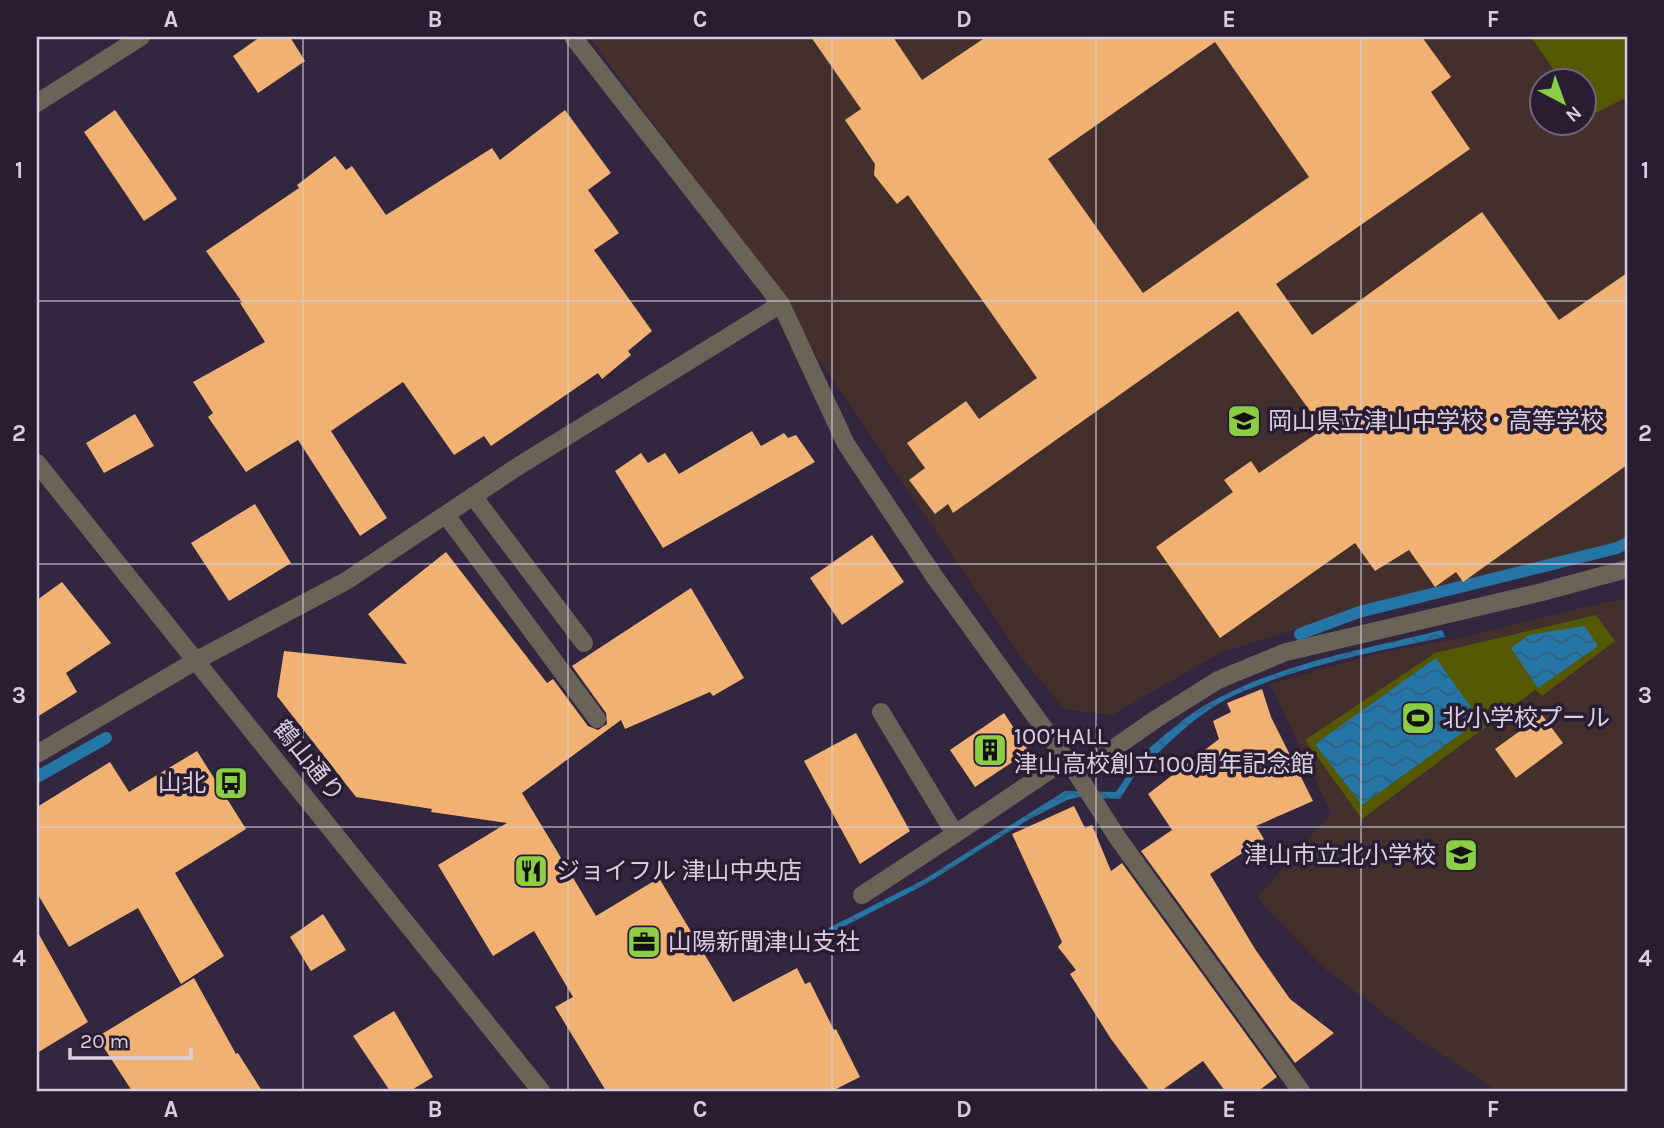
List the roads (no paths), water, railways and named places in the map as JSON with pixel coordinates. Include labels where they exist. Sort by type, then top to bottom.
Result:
[{"type":"street","points":[[37,103],[141,37]]},
{"type":"street","points":[[573,37],[781,304],[846,444],[934,576],[1077,774],[1117,837],[1301,1091]]},
{"type":"street","points":[[37,754],[197,660],[346,581],[473,496],[781,304]]},
{"type":"street","name":"鶴山通り","points":[[37,463],[541,1091]]},
{"type":"street","points":[[473,496],[584,643]]},
{"type":"street","points":[[446,515],[597,719]]},
{"type":"street","points":[[1077,774],[1218,680],[1286,652],[1538,593],[1627,569]]},
{"type":"street","points":[[881,712],[955,834]]},
{"type":"street","points":[[862,895],[1065,760]]},
{"type":"water","points":[[1584,626],[1598,646],[1538,688],[1511,648],[1529,635]]},
{"type":"water","points":[[1442,630],[1445,637],[1339,660],[1261,684],[1225,700],[1202,715],[1152,759],[1147,750],[1202,707],[1259,680],[1319,660]]},
{"type":"water","points":[[1436,658],[1480,720],[1362,805],[1315,744]]},
{"type":"water","points":[[1131,770],[1136,773],[1120,799],[1079,797],[1067,800],[1026,821],[926,884],[808,945],[805,940],[925,879],[1065,791],[1116,792]]},
{"type":"waterway","points":[[1300,634],[1359,612],[1617,548],[1627,543]]},
{"type":"waterway","points":[[37,777],[106,738]]},
{"type":"place","name":"岡山県立津山中学校・高等学校","points":[[1244,421]]},
{"type":"place","name":"北小学校プール","points":[[1418,718]]},
{"type":"place","name":"100’HALL 津山高校創立100周年記念館","points":[[990,750]]},
{"type":"place","name":"山北","points":[[231,783]]},
{"type":"place","name":"津山市立北小学校","points":[[1461,855]]},
{"type":"place","name":"ジョイフル 津山中央店","points":[[531,871]]},
{"type":"place","name":"山陽新聞津山支社","points":[[644,942]]}]
